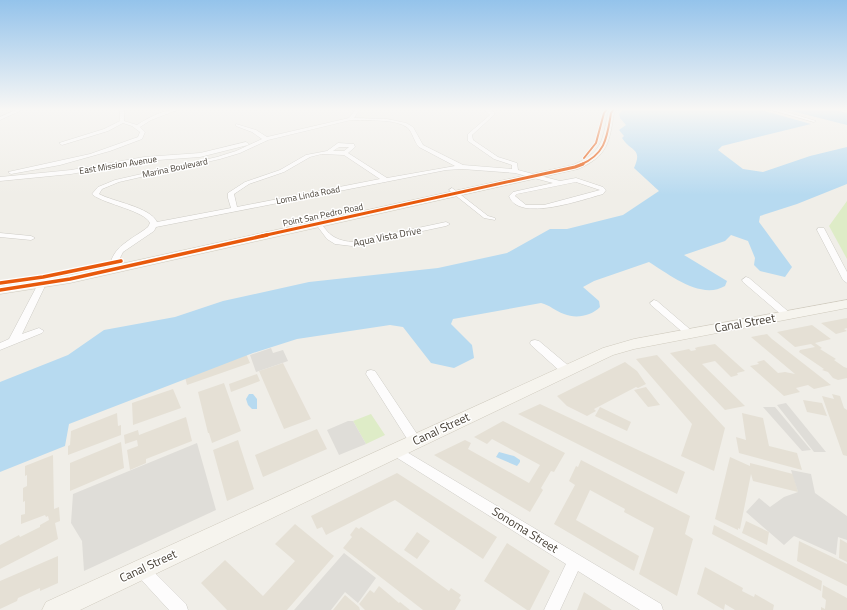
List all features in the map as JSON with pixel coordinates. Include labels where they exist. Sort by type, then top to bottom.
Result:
[{"type":"main road","name":"Point San Pedro Road","points":[[0,290],[42,284],[114,266],[455,192],[527,174],[583,158],[592,152],[597,144],[598,137]]},
{"type":"main road","name":"Point San Pedro Road","points":[[455,192],[536,177],[575,167],[589,161],[600,153],[605,144],[606,137]]},
{"type":"main road","name":"Point San Pedro Road","points":[[0,283],[114,266]]},
{"type":"main road","name":"Canal Street","points":[[54,610],[566,370],[614,349],[689,333],[847,304]]},
{"type":"street","points":[[62,143],[81,137]]},
{"type":"street","points":[[0,174],[84,159],[140,137]]},
{"type":"street","name":"Marina Boulevard","points":[[154,225],[154,221],[150,216],[98,196],[96,194],[97,190],[106,184],[117,181],[218,158],[238,152],[266,139],[273,137]]},
{"type":"street","name":"Marina Boulevard","points":[[415,137],[421,146],[462,167],[515,171],[560,183]]},
{"type":"street","points":[[470,137],[471,141],[496,158],[515,164],[515,171]]},
{"type":"street","name":"East Mission Avenue","points":[[0,179],[71,172],[144,159],[200,155],[259,142]]},
{"type":"street","points":[[328,152],[338,145],[352,145],[352,147],[345,153]]},
{"type":"street","points":[[235,210],[231,193],[237,188],[282,171],[308,156],[328,152],[345,153],[386,180]]},
{"type":"street","name":"Loma Linda Road","points":[[154,225],[446,168],[462,167]]},
{"type":"street","points":[[536,177],[543,181],[544,186]]},
{"type":"street","points":[[576,180],[593,185],[603,190],[601,193],[544,207],[525,207],[512,199],[512,196],[515,193],[544,186],[576,180]]},
{"type":"street","points":[[455,192],[486,217],[494,219]]},
{"type":"street","name":"Aqua Vista Drive","points":[[317,222],[330,240],[339,244],[352,244],[446,224]]},
{"type":"street","points":[[114,266],[118,252],[143,235],[154,225]]},
{"type":"street","points":[[821,230],[847,280]]},
{"type":"street","points":[[0,235],[31,238]]},
{"type":"street","points":[[746,280],[787,315]]},
{"type":"street","points":[[13,342],[42,284]]},
{"type":"street","points":[[654,303],[689,333]]},
{"type":"street","points":[[0,347],[39,331]]},
{"type":"street","points":[[535,343],[566,370]]},
{"type":"street","points":[[371,374],[414,441]]},
{"type":"street","name":"Sonoma Street","points":[[395,450],[655,610]]},
{"type":"street","points":[[552,610],[575,561]]},
{"type":"street","points":[[141,569],[180,610]]},
{"type":"shaded area","points":[[847,318],[847,328],[844,329],[847,331],[836,334],[821,323]]},
{"type":"shaded area","points":[[812,325],[831,339],[815,343],[822,348],[820,349],[836,359],[834,360],[847,368],[847,378],[838,380],[833,378],[828,372],[822,370],[824,369],[799,352],[800,350],[815,347],[811,344],[795,347],[777,332]]},
{"type":"shaded area","points":[[767,334],[831,385],[814,389],[808,385],[796,388],[800,392],[784,396],[750,366],[759,364],[757,362],[764,360],[778,373],[785,372],[795,374],[751,337]]},
{"type":"shaded area","points":[[715,344],[745,371],[737,373],[738,375],[731,377],[715,361],[702,364],[745,406],[725,410],[670,353],[689,349],[691,351],[696,350],[695,348],[698,347]]},
{"type":"shaded area","points":[[271,348],[273,353],[283,350],[288,361],[256,372],[250,355]]},
{"type":"shaded area","points":[[244,349],[250,363],[187,385],[183,369]]},
{"type":"shaded area","points":[[657,355],[725,428],[714,471],[681,456],[692,424],[636,359]]},
{"type":"shaded area","points":[[625,362],[637,371],[646,384],[638,388],[636,387],[594,409],[596,411],[587,416],[567,406],[557,396]]},
{"type":"shaded area","points":[[283,363],[311,419],[284,429],[259,371]]},
{"type":"shaded area","points":[[257,374],[260,381],[231,392],[229,384]]},
{"type":"shaded area","points":[[224,383],[241,431],[212,443],[208,433],[198,392]]},
{"type":"shaded area","points":[[646,387],[660,405],[648,407],[634,390]]},
{"type":"shaded area","points":[[173,389],[181,408],[133,425],[132,403]]},
{"type":"shaded area","points":[[832,394],[840,396],[844,408],[847,410],[847,456],[843,455],[822,396],[834,399]]},
{"type":"shaded area","points":[[803,400],[822,403],[827,416],[807,412]]},
{"type":"shaded area","points":[[786,403],[826,452],[814,452],[777,405]]},
{"type":"shaded area","points":[[540,404],[685,472],[677,494],[518,414]]},
{"type":"shaded area","points":[[600,407],[631,422],[627,431],[595,416]]},
{"type":"shaded area","points":[[763,407],[775,407],[811,450],[802,451]]},
{"type":"shaded area","points":[[117,413],[118,426],[121,425],[121,435],[68,455],[71,431]]},
{"type":"shaded area","points":[[742,413],[763,418],[769,446],[797,453],[802,470],[739,453],[736,437],[746,440]]},
{"type":"shaded area","points":[[186,417],[192,441],[146,459],[146,463],[130,470],[127,450],[138,446],[137,440],[125,444],[124,435],[138,430],[139,435]]},
{"type":"shaded area","points":[[348,421],[353,421],[366,444],[339,455],[327,430]]},
{"type":"shaded area","points":[[503,421],[565,453],[554,472],[551,471],[541,488],[543,490],[530,512],[434,455],[465,440],[471,443],[468,449],[529,483],[540,465],[492,439],[487,444],[474,437]]},
{"type":"shaded area","points":[[317,429],[327,449],[263,477],[255,455]]},
{"type":"shaded area","points":[[238,440],[254,489],[227,501],[213,450]]},
{"type":"shaded area","points":[[121,442],[124,468],[70,491],[70,463]]},
{"type":"shaded area","points":[[197,443],[216,510],[84,571],[82,541],[71,523],[73,494]]},
{"type":"shaded area","points":[[53,455],[54,509],[59,507],[60,521],[55,523],[58,539],[0,569],[0,545],[19,535],[20,537],[40,527],[40,525],[49,520],[48,516],[46,517],[45,515],[21,524],[21,515],[25,514],[23,488],[27,486],[25,466]]},
{"type":"shaded area","points":[[730,457],[750,466],[750,463],[793,474],[798,492],[753,481],[751,474],[740,529],[738,528],[738,530],[715,519]]},
{"type":"shaded area","points":[[581,460],[690,516],[685,534],[693,539],[677,596],[639,574],[654,528],[624,512],[625,509],[590,490],[576,520],[639,556],[634,571],[554,524],[575,485],[569,481],[576,466],[578,467]]},
{"type":"shaded area","points":[[791,470],[811,474],[815,493],[847,516],[847,540],[838,537],[836,555],[794,536],[784,545],[746,512],[759,498],[770,507],[784,497],[798,492]]},
{"type":"shaded area","points":[[397,473],[497,537],[483,559],[395,500],[326,535],[322,527],[317,529],[311,516]]},
{"type":"shaded area","points":[[746,521],[769,532],[767,545],[742,533]]},
{"type":"shaded area","points":[[295,524],[334,556],[287,610],[227,610],[201,583],[225,560],[263,596],[295,561],[275,544]]},
{"type":"shaded area","points":[[714,525],[822,581],[821,591],[712,534]]},
{"type":"shaded area","points":[[356,527],[359,529],[361,527],[449,591],[451,588],[461,595],[459,598],[461,600],[455,610],[423,610],[343,548],[352,537],[350,535]]},
{"type":"shaded area","points":[[417,532],[430,541],[417,559],[404,550]]},
{"type":"shaded area","points":[[840,539],[847,543],[847,562],[839,558]]},
{"type":"shaded area","points":[[799,541],[847,564],[847,586],[797,561]]},
{"type":"shaded area","points":[[507,543],[550,571],[530,610],[527,610],[484,581]]},
{"type":"shaded area","points":[[344,553],[376,578],[358,603],[345,592],[331,610],[294,610]]},
{"type":"shaded area","points":[[58,556],[58,583],[40,591],[40,588],[18,598],[17,601],[0,609],[0,581]]},
{"type":"shaded area","points":[[705,567],[743,588],[742,591],[754,597],[755,594],[774,605],[773,610],[735,610],[725,604],[724,610],[697,594]]},
{"type":"shaded area","points":[[823,585],[847,598],[847,610],[821,610],[821,607],[825,609],[826,600],[822,597]]},
{"type":"shaded area","points":[[379,586],[410,610],[365,610],[359,604],[370,590],[374,593]]},
{"type":"shaded area","points":[[584,592],[612,610],[577,610]]},
{"type":"shaded area","points":[[345,595],[359,607],[360,610],[333,610]]},
{"type":"green space","points":[[847,201],[847,259],[829,226]]},
{"type":"green space","points":[[371,414],[385,435],[366,444],[353,421]]},
{"type":"water","points":[[757,137],[722,146],[718,150],[743,169],[763,172],[810,156],[847,147],[847,184],[797,204],[760,216],[759,222],[792,267],[785,277],[760,271],[754,265],[755,258],[748,241],[731,235],[725,241],[684,255],[727,281],[725,286],[716,290],[696,288],[686,284],[649,262],[594,281],[583,287],[599,301],[600,307],[592,313],[583,316],[569,316],[541,303],[453,319],[451,324],[472,345],[474,358],[454,368],[431,363],[403,327],[390,325],[297,339],[253,353],[69,424],[65,446],[0,472],[0,382],[68,355],[104,330],[175,317],[223,301],[309,282],[438,268],[507,253],[550,229],[567,229],[623,215],[659,191],[634,168],[637,153],[622,138]]},
{"type":"water","points":[[249,394],[253,394],[257,399],[257,409],[252,409],[248,405],[246,399]]},
{"type":"water","points":[[499,452],[514,456],[520,460],[520,462],[517,466],[496,457]]},
{"type":"cycle path","points":[[584,158],[594,149],[598,137]]},
{"type":"cycle path","points":[[0,290],[70,279],[575,167],[585,163],[599,153],[603,147],[606,137]]},
{"type":"cycle path","points":[[0,283],[43,277],[121,261]]}]
